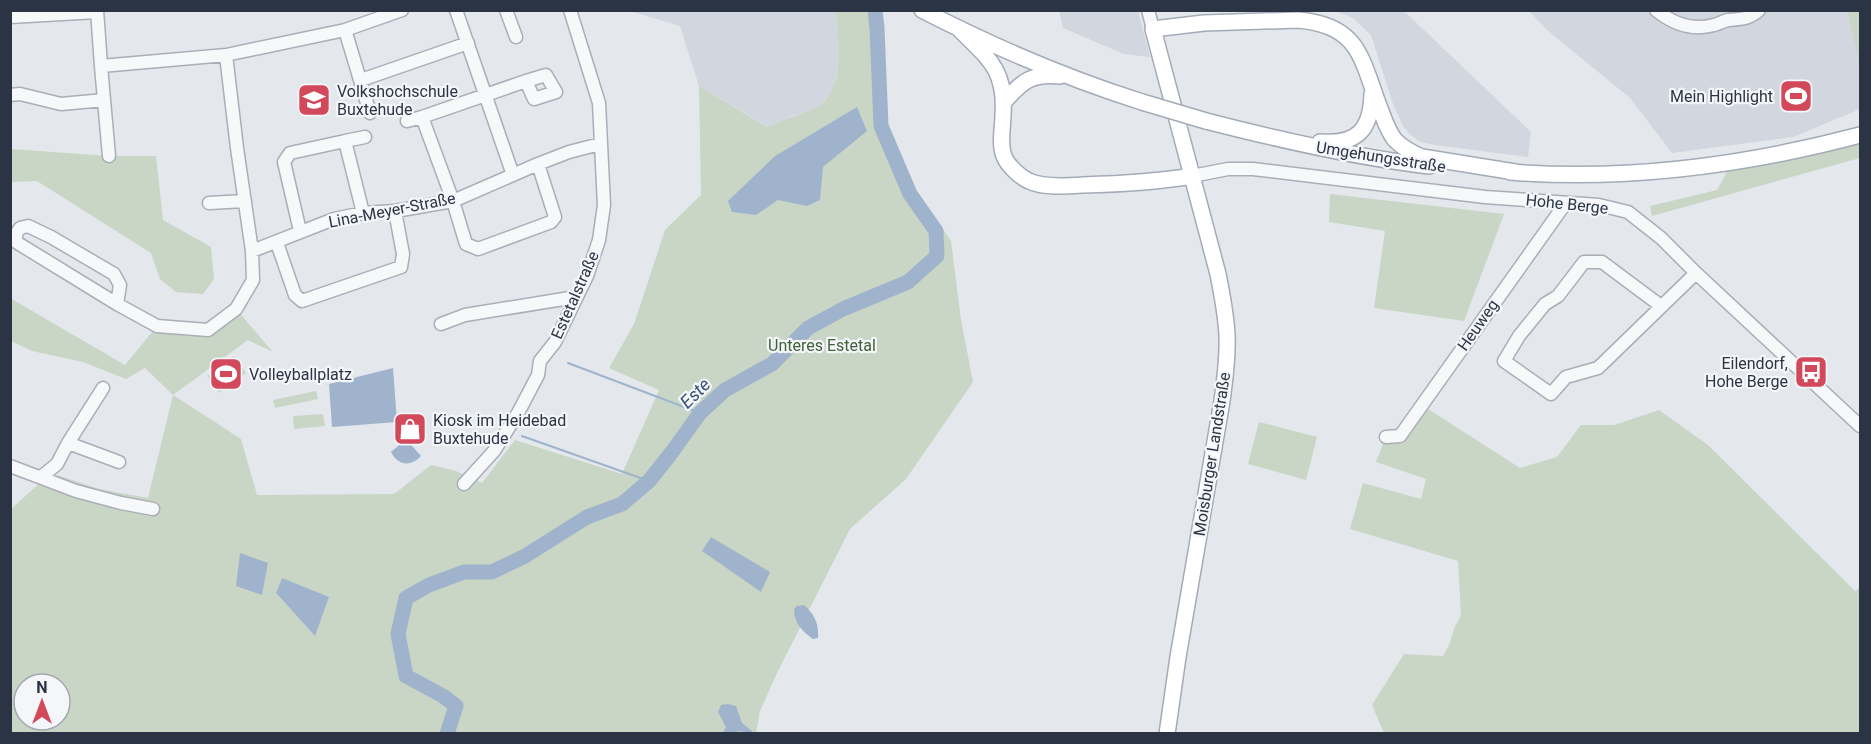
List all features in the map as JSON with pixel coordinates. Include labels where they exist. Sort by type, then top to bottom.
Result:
[{"type":"main road","name":"Umgehungsstraße","points":[[922,10],[960,30],[1069,76],[1142,102],[1206,121],[1303,145],[1389,161],[1444,168],[1585,176],[1735,163],[1807,149],[1860,135]]},
{"type":"main road","points":[[1153,29],[1204,23],[1298,20],[1338,31],[1360,52],[1372,91],[1395,140],[1422,157],[1521,173]]},
{"type":"main road","name":"Moisburger Landstraße","points":[[1153,29],[1218,274],[1225,309],[1227,358],[1167,734]]},
{"type":"main road","points":[[960,30],[991,60],[999,75],[1004,102],[1002,139],[1004,156],[1014,171],[1030,182],[1058,186],[1116,184],[1192,176]]},
{"type":"main road","points":[[1004,102],[1020,84],[1034,77],[1069,76]]},
{"type":"main road","points":[[1251,132],[1337,143],[1360,132],[1369,119],[1372,91]]},
{"type":"street","points":[[101,66],[226,55],[345,30],[402,10]]},
{"type":"street","points":[[456,10],[513,175]]},
{"type":"street","points":[[506,10],[516,37]]},
{"type":"street","name":"Estetalstraße","points":[[464,484],[494,451],[518,413],[538,375],[540,361],[555,342],[587,276],[599,240],[604,205],[599,103],[570,10]]},
{"type":"street","points":[[1148,10],[1153,29]]},
{"type":"street","points":[[1656,10],[1667,19],[1690,27],[1716,25],[1728,15],[1737,20],[1754,15],[1759,10]]},
{"type":"street","points":[[10,17],[97,11],[109,156]]},
{"type":"street","points":[[345,30],[370,113]]},
{"type":"street","points":[[361,80],[468,43]]},
{"type":"street","points":[[117,304],[120,285],[114,274],[28,226],[20,228],[16,234],[16,242],[117,304],[157,326],[207,330],[236,309],[253,280],[252,251],[226,55]]},
{"type":"street","points":[[407,121],[526,81]]},
{"type":"street","points":[[10,95],[20,94],[61,104],[104,100]]},
{"type":"street","points":[[422,117],[466,244],[478,249],[551,222],[555,217],[538,164]]},
{"type":"street","points":[[300,231],[284,162],[290,153],[365,137]]},
{"type":"street","points":[[345,141],[363,213]]},
{"type":"street","name":"Lina-Meyer-Straße","points":[[252,251],[334,219],[453,201],[538,164],[569,152],[600,144]]},
{"type":"street","name":"Hohe Berge","points":[[1192,176],[1228,169],[1253,169],[1485,197],[1599,205],[1628,212],[1661,238],[1860,426]]},
{"type":"street","points":[[209,203],[245,201]]},
{"type":"street","name":"Heuweg","points":[[1386,437],[1400,435],[1565,204]]},
{"type":"street","points":[[277,243],[295,295],[302,301],[401,267],[403,254],[395,211]]},
{"type":"street","points":[[1660,306],[1602,261],[1584,262],[1558,297],[1545,304],[1519,336],[1504,361],[1551,394],[1566,377],[1598,368],[1696,273]]},
{"type":"street","points":[[441,324],[465,315],[576,297]]},
{"type":"street","points":[[41,477],[57,464],[103,388]]},
{"type":"street","points":[[68,443],[119,462]]},
{"type":"street","points":[[10,466],[76,491],[153,509]]},
{"type":"shaded area","points":[[630,11],[836,11],[840,58],[833,91],[819,106],[768,127],[699,86],[680,26]]},
{"type":"shaded area","points":[[1059,11],[1138,11],[1150,57],[1124,54],[1063,28]]},
{"type":"shaded area","points":[[1335,11],[1404,11],[1531,132],[1528,157],[1435,145],[1421,142],[1410,135],[1403,126],[1393,104],[1371,35],[1353,18]]},
{"type":"shaded area","points":[[1529,11],[1847,11],[1860,66],[1860,109],[1793,137],[1672,153],[1630,98],[1546,29]]},
{"type":"green space","name":"Unteres Estetal","points":[[836,11],[880,11],[883,27],[887,124],[917,191],[951,241],[961,320],[973,382],[906,479],[850,529],[777,673],[760,711],[756,733],[11,733],[11,509],[51,473],[99,489],[148,498],[173,395],[241,439],[257,495],[394,494],[431,465],[456,471],[482,483],[515,440],[622,474],[659,390],[609,368],[634,324],[665,230],[701,195],[699,86],[767,127],[804,113],[826,99],[836,77],[839,49]],"holes":[[[282,578],[315,636],[276,593]]]},
{"type":"green space","points":[[1847,11],[1860,11],[1860,66]]},
{"type":"green space","points":[[1860,141],[1860,158],[1652,216],[1650,206],[1717,190],[1728,170]]},
{"type":"green space","points":[[10,149],[109,156],[156,156],[163,220],[211,247],[214,279],[203,294],[176,292],[160,279],[151,253],[37,181],[11,182]]},
{"type":"green space","points":[[1330,194],[1504,214],[1464,321],[1374,308],[1385,231],[1329,222]]},
{"type":"green space","points":[[10,298],[125,365],[157,326],[207,330],[236,309],[273,352],[248,340],[173,395],[145,368],[126,379],[83,362],[32,351],[11,341]]},
{"type":"green space","name":"Volleyballplatz","points":[[234,356],[246,373],[219,393],[207,376]]},
{"type":"green space","points":[[316,391],[318,399],[275,408],[273,400]]},
{"type":"green space","points":[[1425,407],[1520,468],[1557,457],[1581,425],[1614,425],[1659,410],[1708,445],[1855,591],[1860,587],[1860,733],[1384,733],[1372,705],[1404,654],[1443,656],[1461,616],[1458,561],[1350,529],[1363,483],[1421,499],[1426,479],[1376,462],[1386,437],[1400,435]]},
{"type":"green space","points":[[323,414],[325,426],[294,429],[293,416]]},
{"type":"green space","points":[[1259,422],[1317,437],[1306,480],[1248,464]]},
{"type":"water","points":[[857,107],[867,131],[823,167],[820,200],[807,206],[778,200],[756,215],[732,212],[728,201],[775,156]]},
{"type":"water","points":[[393,368],[397,422],[332,427],[329,384]]},
{"type":"water","points":[[406,439],[421,456],[409,463],[397,460],[391,452]]},
{"type":"water","points":[[711,537],[770,572],[761,592],[702,551]]},
{"type":"water","points":[[240,553],[268,563],[262,595],[236,586]]},
{"type":"water","points":[[282,578],[329,597],[315,636],[276,593]]},
{"type":"water","points":[[804,605],[816,620],[818,638],[813,639],[797,623],[794,609]]},
{"type":"water","points":[[721,705],[736,706],[742,723],[752,731],[751,733],[738,731],[723,733],[726,727],[718,712]]},
{"type":"waterway","name":"Este","points":[[447,734],[456,706],[443,696],[406,676],[398,634],[406,598],[429,585],[464,572],[492,572],[525,556],[587,517],[622,504],[649,481],[700,413],[725,390],[772,364],[808,328],[843,309],[908,282],[937,256],[936,231],[910,194],[881,126],[875,10]]},
{"type":"waterway","points":[[568,363],[700,413]]},
{"type":"waterway","points":[[522,436],[649,481]]},
{"type":"place","name":"Mein Highlight","points":[[1796,96]]},
{"type":"place","name":"Volkshochschule Buxtehude","points":[[314,100]]},
{"type":"place","name":"Eilendorf, Hohe Berge","points":[[1811,372]]},
{"type":"place","name":"Volleyballplatz","points":[[226,374]]},
{"type":"place","name":"Kiosk im Heidebad Buxtehude","points":[[410,429]]}]
